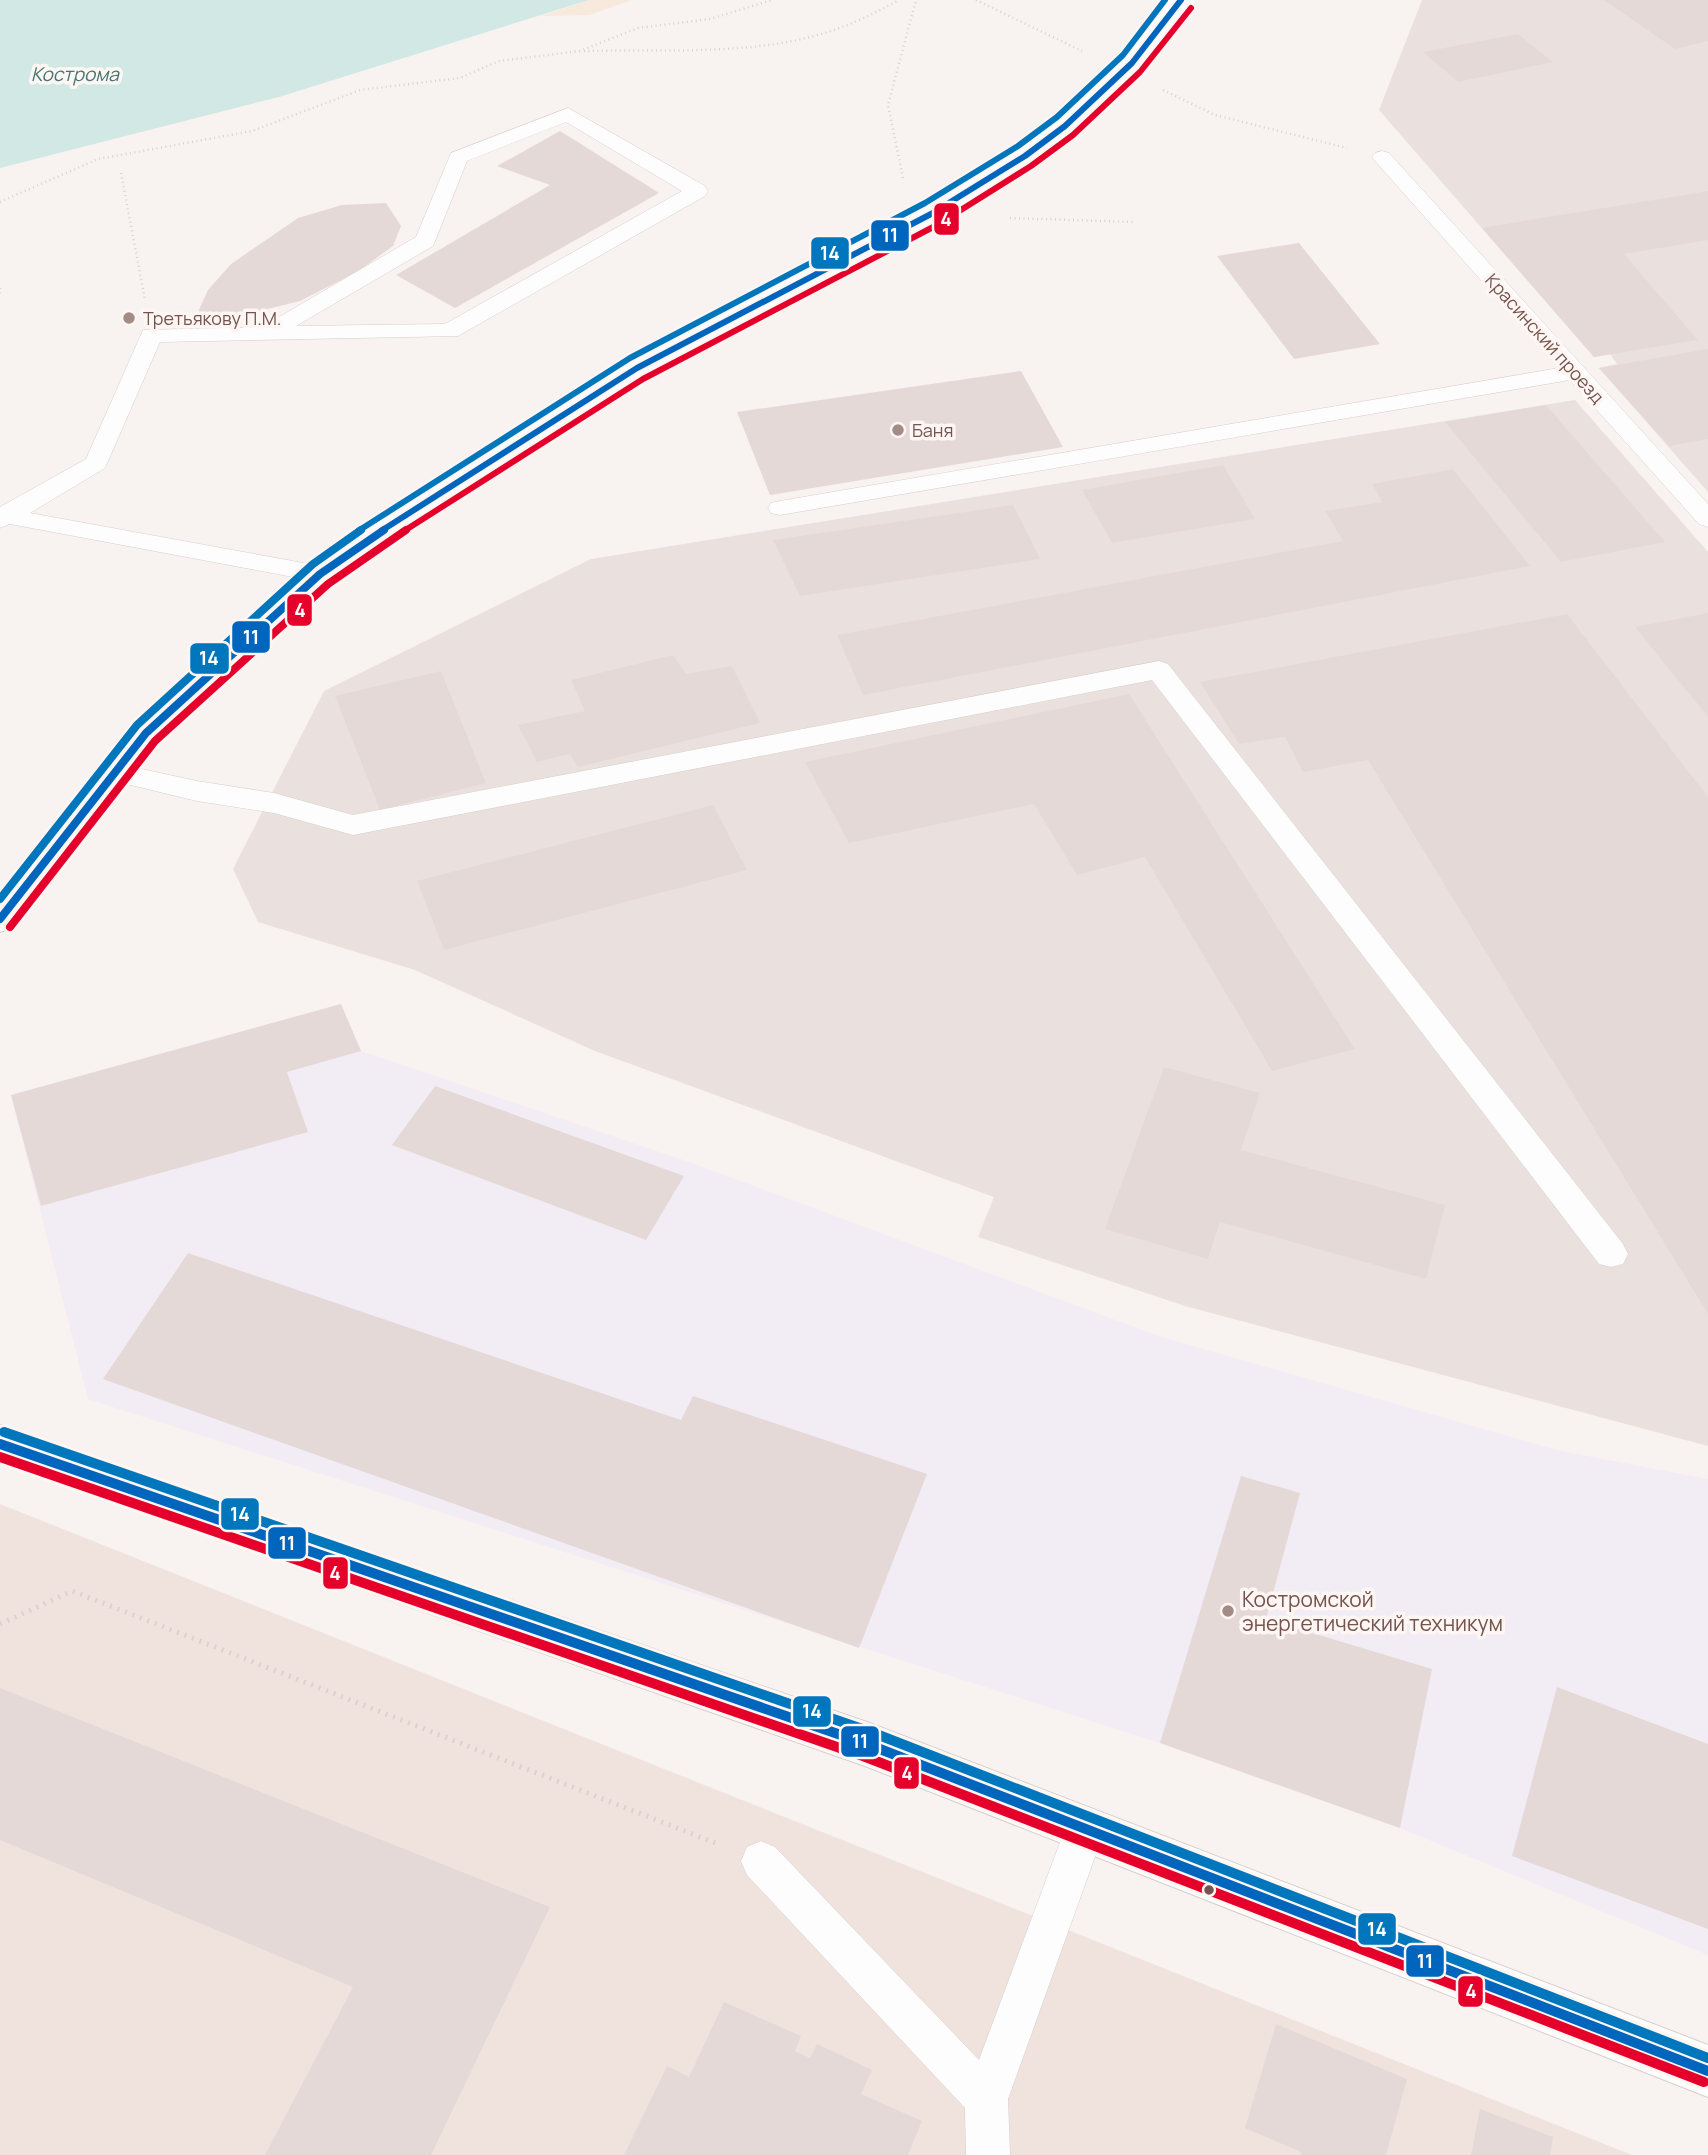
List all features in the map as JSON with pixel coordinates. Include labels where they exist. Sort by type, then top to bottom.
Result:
[{"type":"main road","points":[[0,919],[146,733],[320,574],[366,541],[637,368],[931,214],[1025,156],[1065,125],[1132,64],[1181,0]]},
{"type":"main road","points":[[2,1436],[867,1744],[1708,2071]]},
{"type":"lane","points":[[3,517],[96,463],[151,335],[450,331],[697,191],[568,114],[458,157],[425,241],[268,332]]},
{"type":"lane","name":"Красинский проезд","points":[[1382,157],[1708,519]]},
{"type":"lane","points":[[780,508],[1576,372]]},
{"type":"lane","points":[[3,517],[320,574]]},
{"type":"lane","points":[[114,772],[197,791],[274,803],[354,825],[1159,670],[1611,1254]]},
{"type":"lane","points":[[988,2155],[986,2099],[1085,1829]]},
{"type":"lane","points":[[761,1861],[986,2099]]},
{"type":"path","points":[[580,51],[638,28],[710,19],[772,0]]},
{"type":"path","points":[[0,202],[98,159],[252,131],[360,90],[460,78],[499,61],[580,51],[726,49],[797,42],[853,26],[899,0]]},
{"type":"path","points":[[903,178],[888,105],[916,0]]},
{"type":"path","points":[[976,0],[1089,54]]},
{"type":"path","points":[[1152,85],[1215,115],[1382,157]]},
{"type":"path","points":[[121,173],[151,335]]},
{"type":"path","points":[[1004,218],[1133,222]]},
{"type":"path","points":[[0,288],[0,297]]},
{"type":"path","points":[[0,1625],[72,1591],[761,1861]]},
{"type":"shaded area","points":[[1422,0],[1708,0],[1708,492],[1599,368],[1617,364],[1610,354],[1594,357],[1379,110]]},
{"type":"shaded area","points":[[1575,400],[1708,552],[1708,1446],[1185,1306],[978,1237],[994,1197],[595,1051],[415,970],[258,922],[233,869],[324,691],[591,559]]},
{"type":"shaded area","name":"Костромской энергетический техникум","points":[[341,1004],[361,1051],[689,1162],[1164,1338],[1560,1451],[1708,1479],[1708,1955],[1400,1828],[1160,1743],[88,1399],[11,1095]]},
{"type":"shaded area","points":[[0,1504],[1632,2155],[0,2155]]},
{"type":"sand","points":[[589,0],[632,0],[589,15],[541,16]]},
{"type":"water","name":"Кострома","points":[[0,0],[589,0],[279,97],[0,168]]},
{"type":"building","points":[[1604,0],[1708,0],[1708,41],[1675,49]]},
{"type":"building","points":[[1518,34],[1553,62],[1458,82],[1423,52]]},
{"type":"building","points":[[560,131],[659,193],[455,308],[396,275],[550,185],[497,166]]},
{"type":"building","points":[[1708,191],[1708,240],[1624,254],[1698,340],[1594,357],[1482,228]]},
{"type":"building","points":[[386,203],[401,226],[393,246],[357,272],[300,301],[234,317],[198,312],[208,290],[231,264],[298,218],[342,205]]},
{"type":"building","points":[[1299,243],[1380,344],[1294,359],[1217,256]]},
{"type":"building","points":[[1708,349],[1708,439],[1669,446],[1599,368]]},
{"type":"building","name":"Баня","points":[[1021,371],[1063,447],[770,495],[737,412]]},
{"type":"building","points":[[1546,405],[1665,542],[1561,562],[1445,422]]},
{"type":"building","points":[[1223,465],[1255,519],[1112,543],[1082,490]]},
{"type":"building","points":[[1453,469],[1530,566],[863,695],[837,635],[1343,541],[1325,511],[1382,502],[1372,484]]},
{"type":"building","points":[[1013,505],[1040,559],[800,596],[773,540]]},
{"type":"building","points":[[1708,613],[1708,717],[1635,627]]},
{"type":"building","points":[[1567,614],[1708,797],[1708,1314],[1368,760],[1303,772],[1285,737],[1239,744],[1200,682]]},
{"type":"building","points":[[673,655],[686,674],[732,666],[760,723],[578,767],[570,754],[537,762],[518,725],[585,711],[571,680]]},
{"type":"building","points":[[441,671],[486,783],[380,810],[335,696]]},
{"type":"building","points":[[1129,694],[1355,1049],[1272,1071],[1145,857],[1077,875],[1034,804],[849,843],[805,762]]},
{"type":"building","points":[[713,805],[747,870],[444,950],[417,881]]},
{"type":"building","points":[[341,1004],[361,1051],[287,1072],[308,1132],[41,1206],[11,1095]]},
{"type":"building","points":[[1164,1067],[1260,1093],[1241,1150],[1445,1205],[1426,1279],[1220,1222],[1208,1259],[1105,1229]]},
{"type":"building","points":[[435,1086],[684,1176],[646,1240],[392,1145]]},
{"type":"building","points":[[188,1253],[681,1420],[693,1396],[927,1474],[859,1648],[103,1379]]},
{"type":"building","points":[[1241,1476],[1300,1493],[1266,1619],[1432,1669],[1400,1828],[1160,1743]]},
{"type":"building","points":[[1557,1687],[1708,1744],[1708,1929],[1512,1856]]},
{"type":"building","points":[[0,1688],[550,1907],[431,2155],[265,2155],[353,1987],[0,1840]]},
{"type":"building","points":[[724,2002],[801,2036],[795,2051],[810,2058],[817,2044],[872,2070],[861,2094],[922,2121],[908,2155],[624,2155],[667,2066],[689,2077]]},
{"type":"building","points":[[1276,2024],[1407,2079],[1386,2155],[1300,2155],[1301,2152],[1245,2128]]},
{"type":"building","points":[[1480,2109],[1553,2137],[1550,2155],[1471,2155]]},
{"type":"transit line","name":"14","points":[[0,899],[137,725],[313,564],[359,531],[630,358],[925,203],[1018,146],[1057,117],[1123,55],[1165,0]]},
{"type":"transit line","name":"11","points":[[0,919],[146,733],[320,574],[366,541],[637,368],[931,214],[1025,156],[1065,126],[1132,63],[1181,0]]},
{"type":"transit line","name":"4","points":[[10,927],[155,741],[328,584],[373,551],[643,379],[937,225],[1031,166],[1073,135],[1140,72],[1191,8]]},
{"type":"transit line","name":"14","points":[[4,1432],[871,1732],[1708,2058]]},
{"type":"transit line","name":"11","points":[[0,1444],[867,1744],[1708,2071]]},
{"type":"transit line","name":"4","points":[[0,1457],[863,1756],[1704,2082]]},
{"type":"place","name":"Третьякову П.М.","points":[[129,318]]},
{"type":"place","name":"Баня","points":[[898,430]]},
{"type":"place","name":"Костромской энергетический техникум","points":[[1228,1611]]}]
